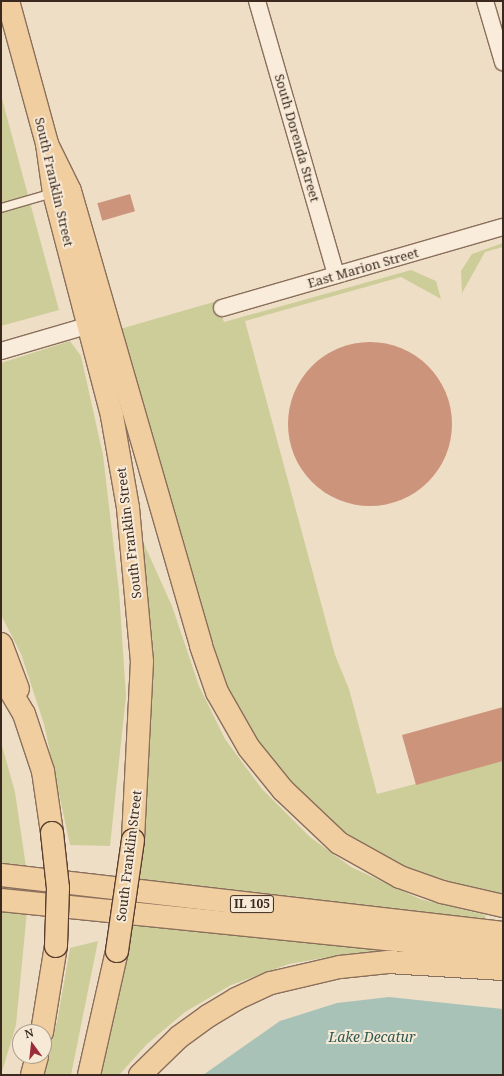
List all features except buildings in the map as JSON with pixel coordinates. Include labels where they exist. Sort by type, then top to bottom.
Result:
[{"type":"main road","name":"South Franklin Street","points":[[8,1],[47,144],[54,193],[90,325],[128,508],[141,654],[132,840],[117,951],[90,1075]]},
{"type":"main road","points":[[47,144],[70,191],[201,646],[217,692],[249,748],[283,790],[339,843],[400,877],[442,892],[503,906]]},
{"type":"main road","points":[[1,644],[43,771],[52,833],[58,888],[56,946],[43,1024]]},
{"type":"main road","points":[[1,675],[24,714]]},
{"type":"main road","name":"IL 105","points":[[1,875],[503,933]]},
{"type":"main road","points":[[1,900],[503,951]]},
{"type":"main road","points":[[140,1075],[179,1036],[236,998],[271,983],[340,966],[388,962],[503,969]]},
{"type":"main road","points":[[32,1075],[34,1064]]},
{"type":"street","name":"South Dorenda Street","points":[[257,1],[336,275]]},
{"type":"street","points":[[485,1],[503,62]]},
{"type":"street","name":"East Marion Street","points":[[222,308],[503,227]]},
{"type":"street","points":[[1,351],[90,325]]},
{"type":"lane","points":[[1,208],[54,193]]},
{"type":"green space","points":[[1,95],[59,310],[1,326]]},
{"type":"green space","points":[[503,243],[503,247],[485,252],[462,293],[461,271],[472,254]]},
{"type":"green space","points":[[411,270],[436,281],[441,299],[401,277],[245,321],[335,655],[349,689],[377,794],[503,761],[503,897],[461,888],[392,863],[318,814],[265,757],[217,671],[120,329],[217,301],[224,322]]},
{"type":"green space","points":[[70,341],[81,356],[103,455],[119,591],[126,696],[110,846],[70,845],[44,724],[21,654],[1,615],[1,363]]},
{"type":"green space","points":[[140,535],[172,606],[199,686],[225,739],[262,789],[310,837],[351,867],[420,899],[485,915],[486,924],[139,882],[148,725]]},
{"type":"green space","points":[[1,742],[15,792],[26,867],[1,864]]},
{"type":"green space","points":[[1,908],[27,911],[16,1024],[12,1024],[12,1038],[1,1075]]},
{"type":"green space","points":[[133,922],[406,950],[406,955],[346,954],[289,964],[231,985],[185,1012],[147,1044],[119,1075],[95,1075]]},
{"type":"green space","points":[[98,941],[71,1075],[42,1075],[45,1064],[52,1064],[52,1040],[57,1022],[70,948]]},
{"type":"water","name":"Lake Decatur","points":[[389,997],[503,1009],[503,1075],[203,1075],[280,1021],[337,1003]]}]
